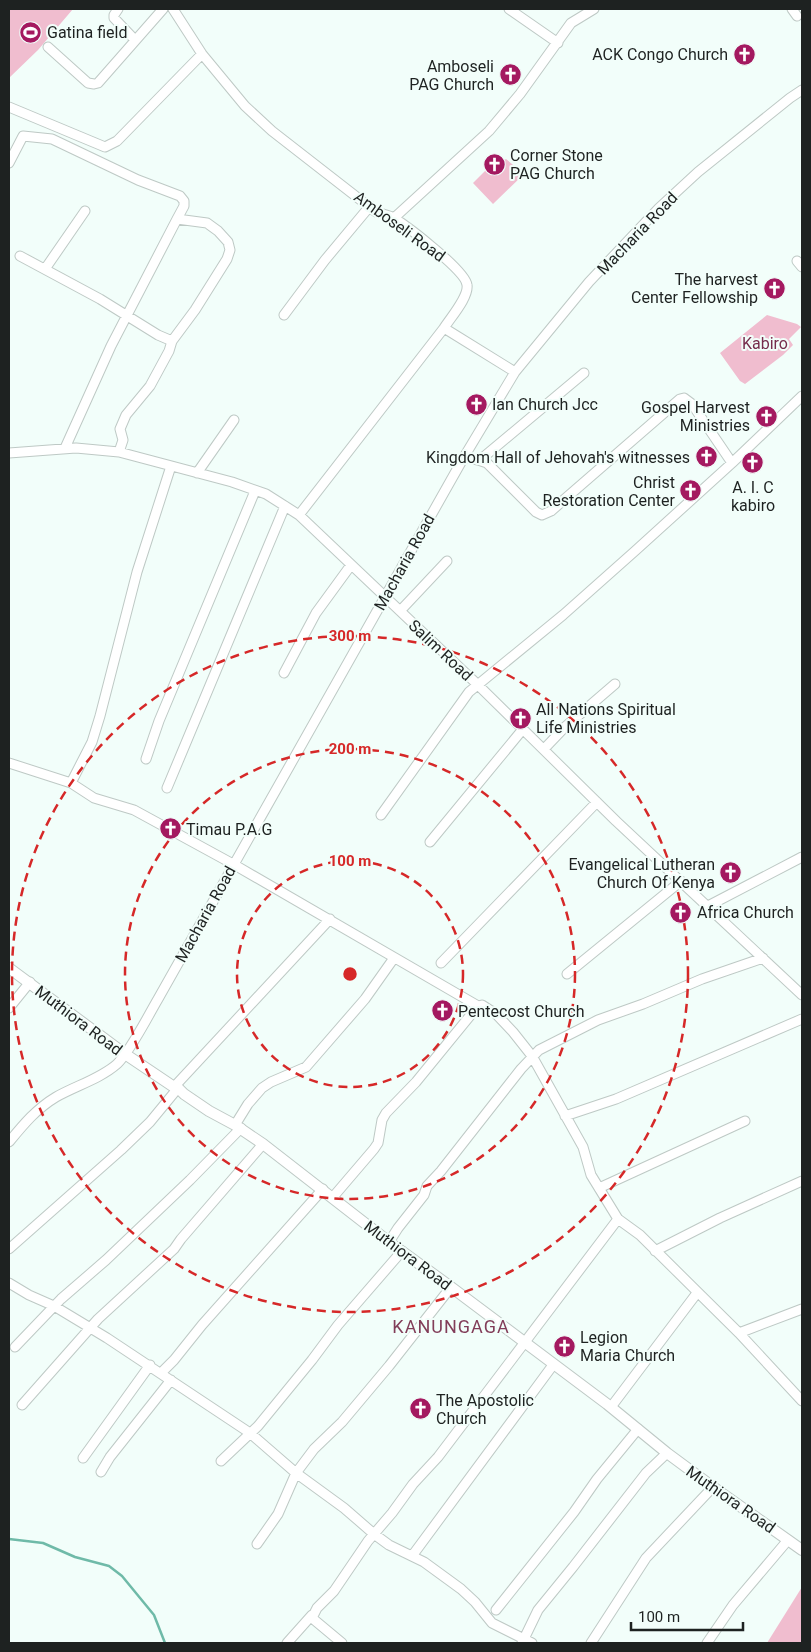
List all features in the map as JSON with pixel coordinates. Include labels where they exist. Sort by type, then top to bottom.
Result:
[{"type":"street","points":[[118,9],[114,18],[135,40]]},
{"type":"street","points":[[48,47],[88,84],[98,83],[163,9]]},
{"type":"street","name":"Amboseli Road","points":[[172,9],[202,54],[245,106],[272,131],[376,212],[394,218],[448,259],[466,279],[468,287],[464,298],[444,328],[299,515]]},
{"type":"street","points":[[509,9],[558,43]]},
{"type":"street","points":[[394,218],[489,131],[520,94],[571,23],[594,9]]},
{"type":"street","points":[[9,107],[105,147],[117,141],[202,54]]},
{"type":"street","name":"Macharia Road","points":[[9,1142],[22,1125],[42,1106],[55,1097],[110,1069],[125,1054],[158,999],[464,457],[515,372],[589,282],[659,208],[698,172],[802,90]]},
{"type":"street","points":[[9,163],[23,136],[52,139],[138,180],[180,196],[184,202],[184,206],[111,346],[65,448]]},
{"type":"street","points":[[284,315],[325,260],[370,206]]},
{"type":"street","points":[[45,269],[85,210]]},
{"type":"street","points":[[119,452],[123,440],[121,433],[122,424],[130,409],[154,380],[172,341],[195,310],[227,259],[230,250],[228,242],[207,223],[177,219]]},
{"type":"street","points":[[20,256],[100,299],[158,335],[172,341]]},
{"type":"street","points":[[444,328],[515,372]]},
{"type":"street","points":[[480,460],[584,373]]},
{"type":"street","points":[[381,816],[463,700],[478,685],[563,615],[635,552],[802,396]]},
{"type":"street","points":[[464,457],[487,463],[536,512],[542,515],[546,514],[680,399],[684,398],[692,404],[732,463]]},
{"type":"street","points":[[197,473],[234,420]]},
{"type":"street","name":"Salim Road","points":[[9,453],[65,448],[119,452],[266,494],[286,506],[299,515],[478,685],[597,802],[802,995]]},
{"type":"street","points":[[71,784],[92,742],[137,572],[170,466]]},
{"type":"street","points":[[146,759],[159,721],[255,491]]},
{"type":"street","points":[[167,788],[286,506]]},
{"type":"street","points":[[400,611],[447,561]]},
{"type":"street","points":[[284,672],[316,613],[351,566]]},
{"type":"street","points":[[544,749],[565,727],[615,684]]},
{"type":"street","points":[[430,842],[523,729]]},
{"type":"street","points":[[9,762],[71,784],[94,798],[134,810],[330,919],[478,1006],[482,1005],[496,1014],[532,1056],[583,1147],[591,1175],[618,1219],[640,1235],[739,1333],[802,1401]]},
{"type":"street","points":[[441,963],[597,802]]},
{"type":"street","points":[[708,906],[802,857]]},
{"type":"street","points":[[567,974],[681,881]]},
{"type":"street","points":[[9,1249],[150,1122],[176,1088],[330,919]]},
{"type":"street","points":[[16,1347],[54,1306],[183,1187],[238,1126],[248,1104],[262,1088],[271,1082],[306,1067],[365,999],[394,958]]},
{"type":"street","points":[[390,1242],[398,1228],[424,1196],[427,1186],[532,1056],[551,1043],[598,1020],[643,1004],[702,979],[763,958]]},
{"type":"street","name":"Muthiora Road","points":[[9,968],[125,1054],[263,1144],[390,1242],[611,1407],[713,1488],[802,1550]]},
{"type":"street","points":[[9,1008],[30,982]]},
{"type":"street","points":[[332,1197],[378,1144],[382,1120],[386,1113],[416,1082],[478,1006]]},
{"type":"street","points":[[565,1116],[616,1099],[802,1019]]},
{"type":"street","points":[[599,1188],[745,1121]]},
{"type":"street","points":[[22,1405],[90,1327],[174,1249],[263,1144]]},
{"type":"street","points":[[655,1251],[720,1218],[802,1181]]},
{"type":"street","points":[[161,1372],[174,1360],[202,1325],[323,1189]]},
{"type":"street","points":[[287,1643],[320,1604],[334,1591],[374,1534],[392,1514],[413,1484],[438,1457],[618,1219]]},
{"type":"street","points":[[221,1461],[277,1403],[338,1325],[402,1251]]},
{"type":"street","points":[[9,1283],[90,1327],[161,1372],[250,1433],[296,1473],[344,1508],[374,1534],[389,1545],[424,1562],[461,1589],[475,1602],[492,1623],[526,1642],[538,1610],[573,1568],[646,1472],[667,1453]]},
{"type":"street","points":[[257,1544],[278,1514],[296,1473],[314,1449],[342,1422],[451,1287]]},
{"type":"street","points":[[611,1407],[697,1293]]},
{"type":"street","points":[[739,1333],[802,1309]]},
{"type":"street","points":[[412,1556],[554,1365]]},
{"type":"street","points":[[83,1458],[150,1366]]},
{"type":"street","points":[[102,1472],[110,1457],[172,1380]]},
{"type":"street","points":[[496,1610],[638,1429]]},
{"type":"street","points":[[591,1643],[650,1554],[713,1488]]},
{"type":"street","points":[[707,1643],[733,1605],[788,1540]]},
{"type":"street","points":[[312,1615],[312,1618],[342,1643]]},
{"type":"green space","name":"Gatina field","points":[[9,9],[73,9],[38,50],[9,78]]},
{"type":"green space","points":[[497,159],[501,162],[506,159],[524,174],[493,204],[473,183]]},
{"type":"green space","name":"Kabiro","points":[[767,315],[801,327],[789,339],[793,345],[745,384],[740,381],[720,353]]},
{"type":"green space","points":[[802,1587],[802,1643],[767,1643]]},
{"type":"waterway","points":[[9,1539],[43,1543],[75,1557],[109,1566],[122,1576],[154,1615],[165,1643]]},
{"type":"place","name":"Gatina field","points":[[31,32]]},
{"type":"place","name":"ACK Congo Church","points":[[744,54]]},
{"type":"place","name":"Amboseli PAG Church","points":[[510,75]]},
{"type":"place","name":"Corner Stone PAG Church","points":[[494,164]]},
{"type":"place","name":"The harvest Center Fellowship","points":[[774,288]]},
{"type":"place","name":"Ian Church Jcc","points":[[476,404]]},
{"type":"place","name":"Gospel Harvest Ministries","points":[[766,416]]},
{"type":"place","name":"Kingdom Hall of Jehovah's witnesses","points":[[706,457]]},
{"type":"place","name":"A. I. C kabiro","points":[[753,463]]},
{"type":"place","name":"Christ Restoration Center","points":[[691,491]]},
{"type":"place","name":"All Nations Spiritual Life Ministries","points":[[520,718]]},
{"type":"place","name":"Timau P.A.G","points":[[170,829]]},
{"type":"place","name":"Evangelical Lutheran Church Of Kenya","points":[[731,873]]},
{"type":"place","name":"Africa Church","points":[[681,912]]},
{"type":"place","name":"Pentecost Church","points":[[442,1011]]},
{"type":"place","name":"Legion Maria Church","points":[[564,1346]]},
{"type":"place","name":"The Apostolic Church","points":[[420,1409]]},
{"type":"district","name":"KANUNGAGA","points":[[451,1327]]}]
